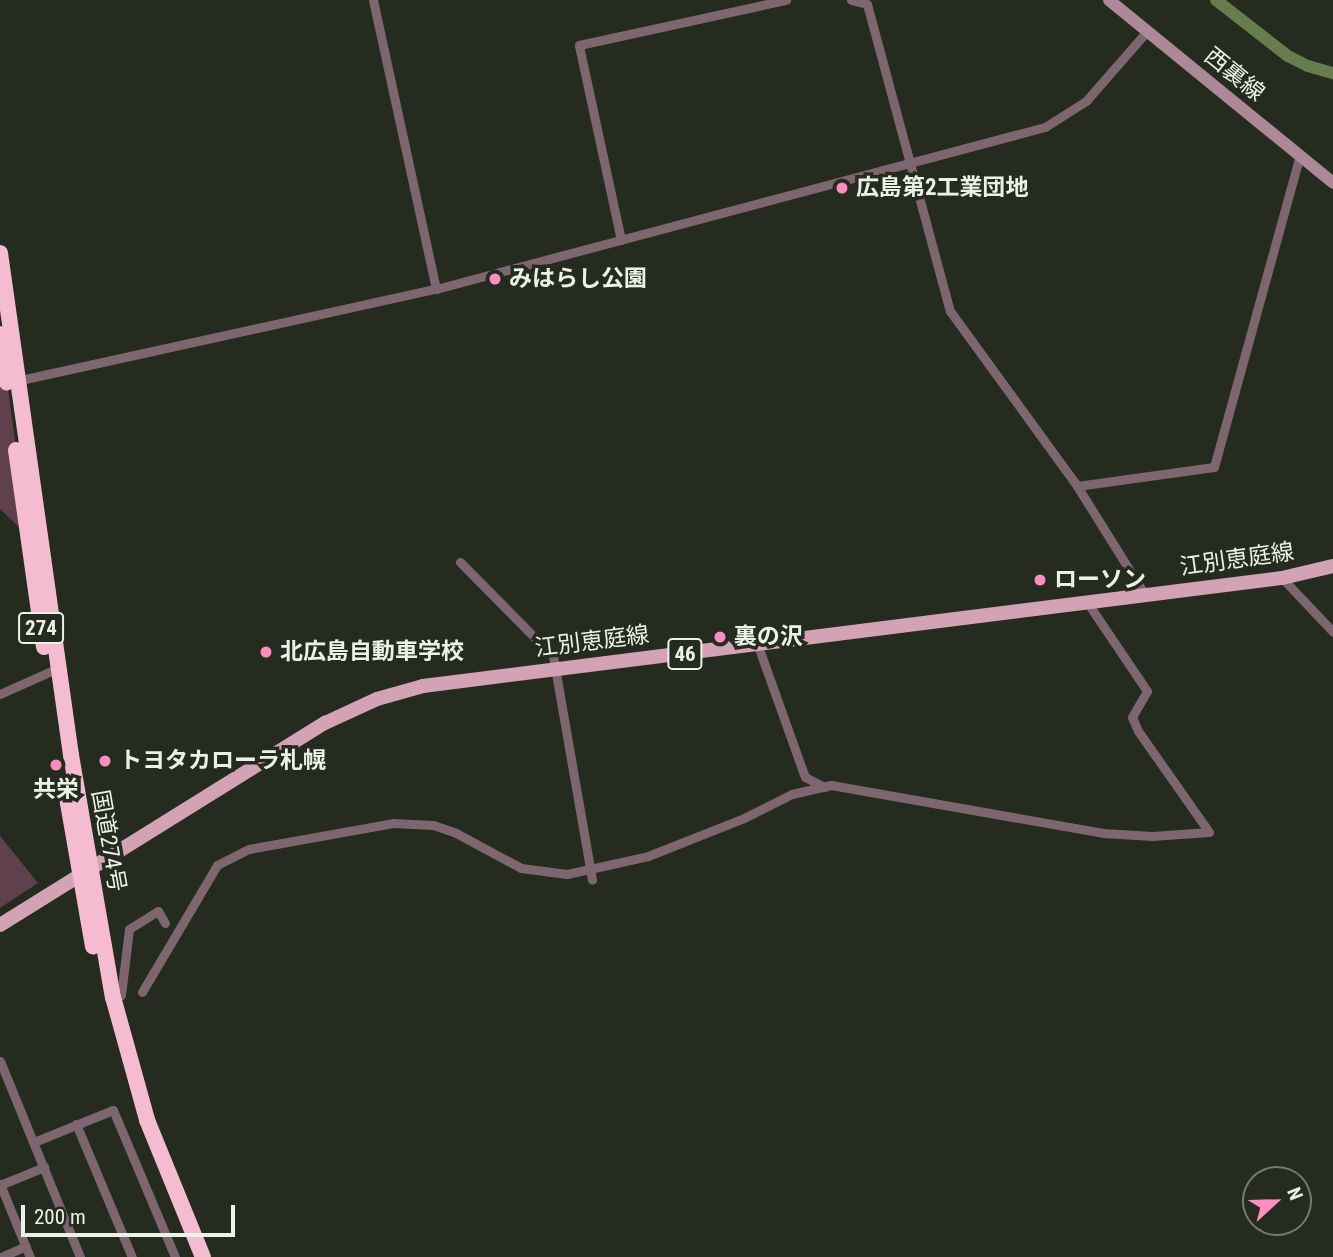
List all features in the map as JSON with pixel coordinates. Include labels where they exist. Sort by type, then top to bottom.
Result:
[{"type":"highway","name":"国道274号","points":[[0,253],[8,382]]},
{"type":"highway","name":"国道274号","points":[[0,334],[104,1006],[138,1126],[192,1257]]},
{"type":"highway","name":"国道274号","points":[[85,870],[113,997],[147,1120],[203,1257]]},
{"type":"main road","name":"江別恵庭線","points":[[0,925],[325,723],[377,699],[423,686],[758,646],[1282,578],[1333,566]]},
{"type":"street","points":[[373,0],[436,289]]},
{"type":"street","points":[[621,240],[579,46],[786,0]]},
{"type":"street","points":[[851,0],[867,4],[950,311],[1077,486],[1145,595]]},
{"type":"street","name":"西裏線","points":[[1109,0],[1333,183]]},
{"type":"street","points":[[8,382],[436,289],[1045,127],[1086,101],[1147,31]]},
{"type":"street","points":[[1077,486],[1214,467],[1300,156]]},
{"type":"street","points":[[460,562],[553,656],[592,880]]},
{"type":"street","points":[[1282,578],[1333,632]]},
{"type":"street","points":[[142,992],[217,865],[250,849],[410,822],[456,833],[521,868],[567,874],[648,856],[744,818],[792,794],[831,785],[1103,833],[1152,836],[1209,831],[1138,731],[1132,717],[1147,691],[1087,602]]},
{"type":"street","points":[[758,646],[805,777],[825,787]]},
{"type":"street","points":[[0,694],[53,670]]},
{"type":"street","points":[[113,997],[121,995],[129,929],[158,911],[165,923]]},
{"type":"street","points":[[0,1061],[80,1257]]},
{"type":"street","points":[[34,1142],[113,1110],[174,1257]]},
{"type":"street","points":[[76,1124],[132,1257]]},
{"type":"street","points":[[30,1257],[0,1185],[44,1167]]},
{"type":"street","points":[[1,1257],[26,1246]]},
{"type":"shaded area","points":[[7,382],[28,536],[0,509],[0,383]]},
{"type":"shaded area","points":[[0,836],[38,883],[0,908]]},
{"type":"waterway","points":[[1216,0],[1288,56],[1308,66],[1333,73]]},
{"type":"place","name":"広島第2工業団地","points":[[842,188]]},
{"type":"place","name":"みはらし公園","points":[[495,279]]},
{"type":"place","name":"ローソン","points":[[1040,580]]},
{"type":"place","name":"裏の沢","points":[[720,637]]},
{"type":"place","name":"北広島自動車学校","points":[[266,652]]},
{"type":"place","name":"トヨタカローラ札幌","points":[[105,761]]},
{"type":"place","name":"共栄","points":[[56,765]]}]
